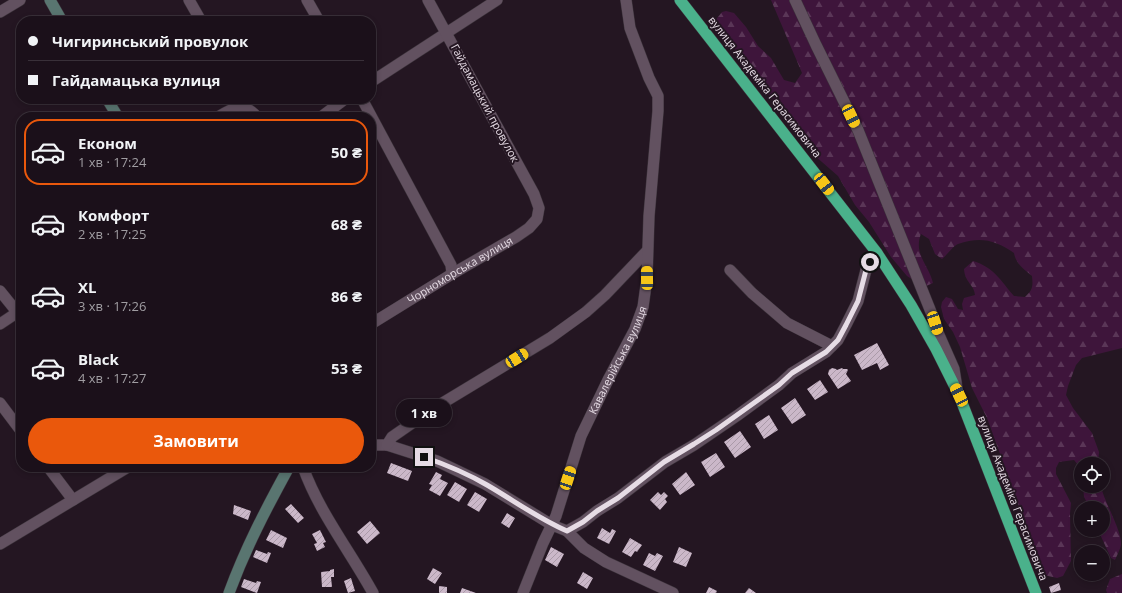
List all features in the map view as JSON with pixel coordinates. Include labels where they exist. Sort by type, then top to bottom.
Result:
[{"type":"highway","name":"вулиця Академіка Герасимовича","points":[[680,0],[877,253],[911,305],[936,349],[959,395],[1036,593]]},
{"type":"main road","points":[[50,0],[59,16]]},
{"type":"main road","points":[[229,593],[243,556],[262,515],[286,472]]},
{"type":"street","points":[[0,12],[20,0]]},
{"type":"street","points":[[189,0],[198,16]]},
{"type":"street","points":[[307,0],[316,16]]},
{"type":"street","name":"Гайдамацький провулок","points":[[428,0],[534,194],[539,208]]},
{"type":"street","points":[[376,79],[497,0]]},
{"type":"street","name":"Кавалерійська вулиця","points":[[523,593],[543,543],[552,525],[581,436],[635,329],[644,307],[647,278],[648,216],[658,111],[658,96],[649,78],[630,28],[626,0]]},
{"type":"street","points":[[795,0],[858,130],[931,312],[938,334],[954,369],[959,395]]},
{"type":"street","points":[[328,112],[338,104]]},
{"type":"street","points":[[228,112],[237,107],[244,107],[251,112]]},
{"type":"street","points":[[376,125],[452,265],[452,274]]},
{"type":"street","name":"Чорноморська вулиця","points":[[376,321],[529,228],[537,219],[539,208]]},
{"type":"street","points":[[387,446],[392,437],[431,410],[550,338],[586,312],[606,295],[647,251]]},
{"type":"street","points":[[567,531],[618,498],[664,462],[738,415],[779,385],[792,373],[826,352],[838,340],[858,301],[866,270],[877,253]]},
{"type":"street","points":[[730,270],[752,293],[788,322],[832,346]]},
{"type":"street","points":[[0,291],[16,308]]},
{"type":"street","points":[[0,324],[16,313]]},
{"type":"street","points":[[0,403],[16,424]]},
{"type":"street","points":[[376,445],[387,446],[437,461],[485,484],[552,525],[567,531],[584,548],[606,562],[672,593]]},
{"type":"street","points":[[52,472],[73,500]]},
{"type":"street","points":[[0,544],[120,472]]},
{"type":"street","points":[[305,472],[326,516],[373,593]]},
{"type":"green space","points":[[771,0],[1122,0],[1122,348],[1082,358],[1076,365],[1068,386],[1066,395],[1073,408],[1092,433],[1099,452],[1099,457],[1074,457],[1074,460],[1059,462],[1056,468],[1056,474],[1071,503],[1071,561],[1063,576],[1057,578],[1044,575],[987,418],[972,388],[960,347],[953,332],[944,319],[941,307],[942,302],[946,297],[952,299],[958,309],[963,310],[962,304],[964,298],[975,295],[973,288],[966,277],[964,269],[973,261],[987,267],[992,271],[1014,296],[1025,297],[1030,292],[1032,288],[1032,276],[1018,263],[1014,253],[994,242],[974,240],[958,244],[942,259],[935,254],[929,239],[921,234],[919,241],[920,254],[933,283],[924,287],[907,276],[891,257],[869,222],[855,205],[838,176],[814,155],[714,22],[722,12],[726,11],[734,13],[746,27],[758,46],[771,58],[784,80],[795,83],[802,73]]},
{"type":"green space","points":[[1084,493],[1103,493],[1106,501],[1086,501]]},
{"type":"green space","points":[[1110,510],[1121,539],[1121,547],[1115,560],[1110,556],[1110,545],[1105,545],[1101,537],[1110,537]]},
{"type":"green space","points":[[1122,574],[1122,593],[1107,593],[1106,590],[1110,579]]},
{"type":"building","points":[[877,343],[889,365],[880,370],[877,363],[862,370],[854,355]]},
{"type":"building","points":[[832,368],[837,370],[842,368],[847,369],[846,374],[851,381],[838,389],[828,374],[829,370]]},
{"type":"building","points":[[820,380],[828,392],[815,400],[807,389]]},
{"type":"building","points":[[795,398],[806,415],[792,424],[781,408]]},
{"type":"building","points":[[769,415],[778,430],[764,439],[755,424]]},
{"type":"building","points":[[740,431],[751,447],[735,458],[724,442]]},
{"type":"building","points":[[716,453],[725,467],[710,477],[701,462]]},
{"type":"building","points":[[391,463],[412,471],[408,481],[387,473]]},
{"type":"building","points":[[436,472],[442,475],[440,479],[448,483],[440,496],[429,490],[432,485],[429,484]]},
{"type":"building","points":[[686,472],[695,485],[680,495],[672,484]]},
{"type":"building","points":[[455,482],[467,489],[459,502],[447,495]]},
{"type":"building","points":[[475,492],[487,499],[479,512],[467,505]]},
{"type":"building","points":[[658,492],[661,495],[664,492],[668,496],[665,499],[667,502],[660,510],[650,500]]},
{"type":"building","points":[[291,504],[304,518],[298,523],[285,509]]},
{"type":"building","points":[[234,505],[251,511],[248,520],[233,514]]},
{"type":"building","points":[[507,513],[515,518],[509,528],[501,523]]},
{"type":"building","points":[[370,521],[380,533],[367,544],[357,532]]},
{"type":"building","points":[[602,528],[610,533],[612,529],[616,531],[609,544],[597,538]]},
{"type":"building","points":[[271,530],[287,538],[283,548],[266,540]]},
{"type":"building","points":[[320,530],[326,542],[323,543],[325,547],[317,551],[314,544],[317,543],[312,534]]},
{"type":"building","points":[[630,538],[642,545],[631,557],[622,552]]},
{"type":"building","points":[[551,547],[564,554],[557,567],[545,560]]},
{"type":"building","points":[[679,547],[692,553],[686,567],[673,562]]},
{"type":"building","points":[[256,550],[267,554],[268,552],[271,553],[267,563],[253,557]]},
{"type":"building","points":[[649,553],[655,556],[657,553],[663,556],[655,571],[643,565]]},
{"type":"building","points":[[433,568],[442,573],[435,584],[427,579]]},
{"type":"building","points":[[334,569],[334,577],[331,577],[332,587],[322,587],[321,572]]},
{"type":"building","points":[[583,572],[593,578],[587,589],[577,583]]},
{"type":"building","points":[[351,578],[355,591],[348,593],[344,581]]},
{"type":"building","points":[[244,579],[256,583],[257,581],[261,582],[257,593],[241,587]]},
{"type":"building","points":[[1059,583],[1061,590],[1051,593],[1049,587]]},
{"type":"building","points":[[439,586],[447,587],[447,593],[439,593]]},
{"type":"building","points":[[709,587],[717,591],[716,593],[706,593]]},
{"type":"building","points":[[462,588],[476,593],[460,593]]},
{"type":"building","points":[[749,588],[756,593],[745,593]]},
{"type":"route","points":[[424,457],[437,461],[485,484],[552,525],[567,531],[618,498],[664,462],[738,415],[779,385],[792,373],[826,352],[838,340],[858,301],[866,270],[870,262]]}]
